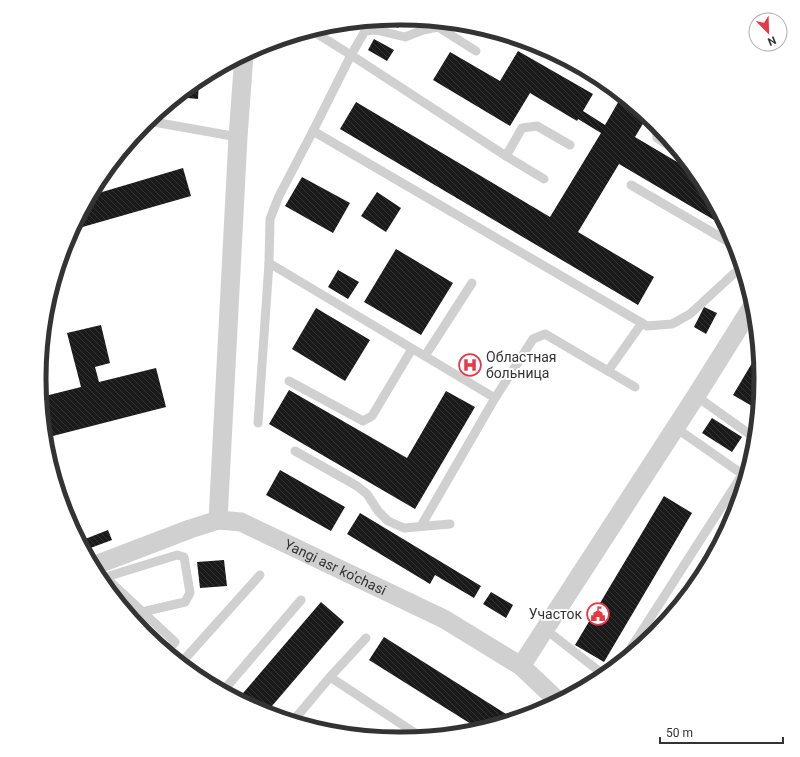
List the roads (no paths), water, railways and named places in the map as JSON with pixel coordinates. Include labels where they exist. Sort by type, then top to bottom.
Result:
[{"type":"street","points":[[218,520],[238,137],[244,61]]},
{"type":"street","points":[[521,666],[676,428],[748,314]]},
{"type":"street","name":"Yangi asr ko'chasi","points":[[102,568],[190,529],[218,520],[240,522],[444,619],[521,666],[554,697]]},
{"type":"lane","points":[[258,422],[269,263],[270,219],[279,196],[351,55],[365,31],[376,30],[405,36],[437,27]]},
{"type":"lane","points":[[439,27],[476,51]]},
{"type":"lane","points":[[319,35],[544,179]]},
{"type":"lane","points":[[157,123],[238,137]]},
{"type":"lane","points":[[506,156],[522,128],[537,126],[570,145]]},
{"type":"lane","points":[[313,131],[647,326],[672,324],[690,314],[737,271]]},
{"type":"lane","points":[[631,185],[726,240]]},
{"type":"lane","points":[[269,263],[412,350],[425,356],[495,398]]},
{"type":"lane","points":[[425,356],[472,283]]},
{"type":"lane","points":[[608,371],[642,323]]},
{"type":"lane","points":[[421,526],[495,398],[534,339],[545,334],[635,387]]},
{"type":"lane","points":[[289,381],[362,421],[372,416],[412,350]]},
{"type":"lane","points":[[696,396],[749,434]]},
{"type":"lane","points":[[676,428],[740,472]]},
{"type":"lane","points":[[295,451],[356,486],[367,494],[378,511],[388,521],[404,528],[450,524]]},
{"type":"lane","points":[[633,644],[737,486]]},
{"type":"lane","points":[[103,569],[176,556],[184,556],[190,593],[185,602],[142,612]]},
{"type":"lane","points":[[185,659],[260,575]]},
{"type":"lane","points":[[113,584],[175,642],[171,647]]},
{"type":"lane","points":[[227,687],[301,600]]},
{"type":"lane","points":[[545,629],[598,670]]},
{"type":"lane","points":[[297,716],[330,677],[366,638]]},
{"type":"lane","points":[[330,677],[413,731]]},
{"type":"place","name":"Областная больница","points":[[470,365]]},
{"type":"place","name":"Участок","points":[[598,614]]}]
